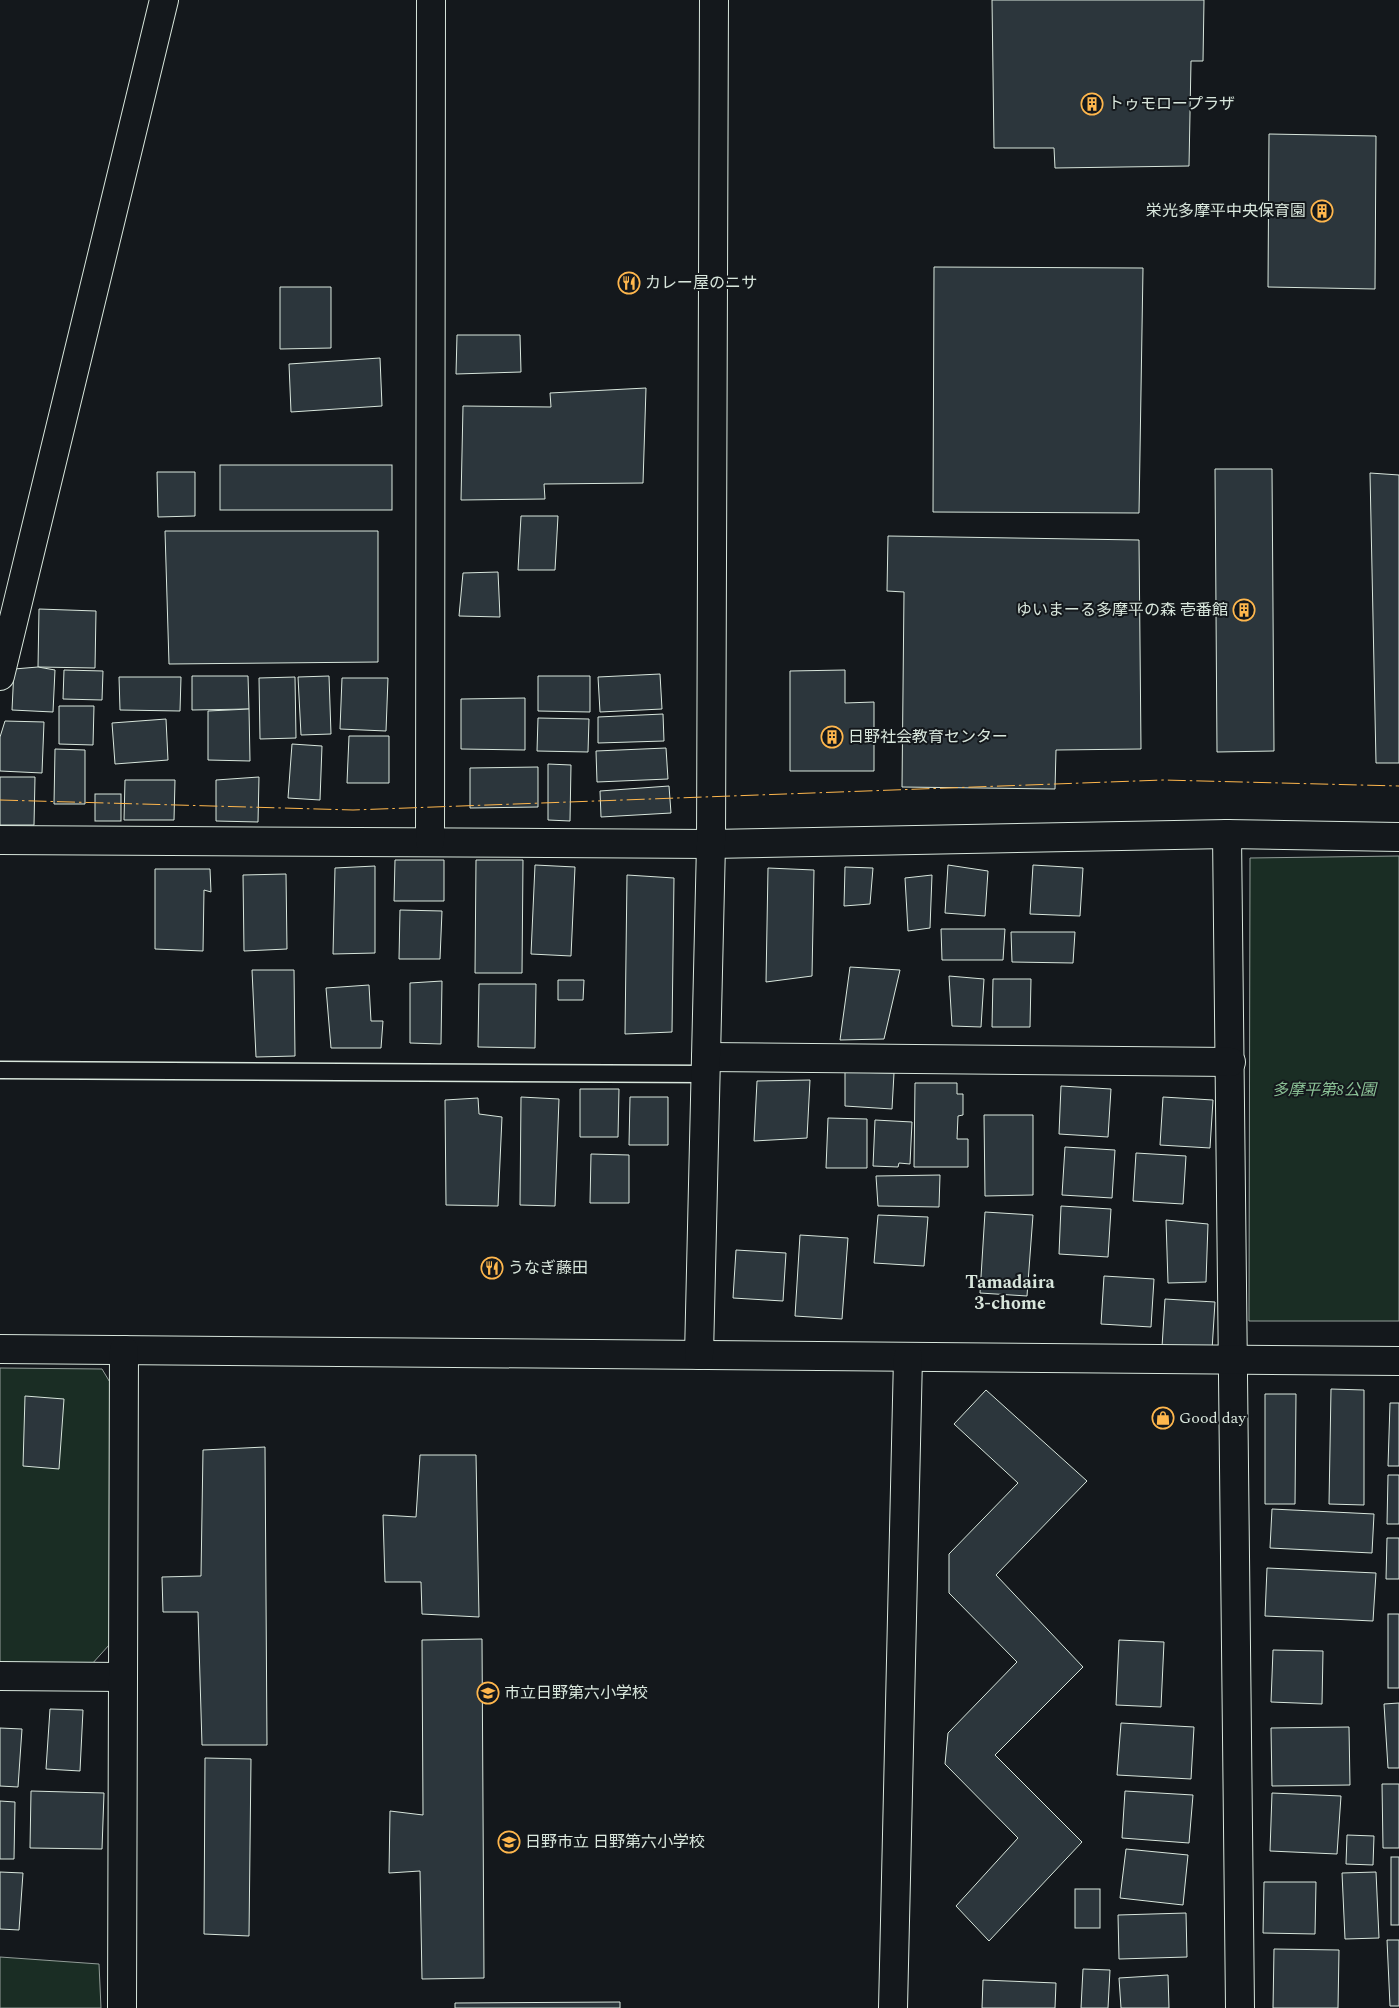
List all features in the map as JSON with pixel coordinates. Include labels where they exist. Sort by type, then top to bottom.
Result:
[{"type":"street","points":[[0,676],[164,0]]},
{"type":"street","points":[[430,841],[431,0]]},
{"type":"street","points":[[699,1355],[711,844],[714,0]]},
{"type":"street","points":[[0,840],[711,844],[1227,834],[1399,837]]},
{"type":"street","points":[[1227,834],[1240,2008]]},
{"type":"street","points":[[706,1066],[1231,1062]]},
{"type":"street","points":[[0,1349],[1399,1361]]},
{"type":"street","points":[[122,2008],[124,1350]]},
{"type":"street","points":[[893,2008],[908,1357]]},
{"type":"street","points":[[0,1676],[122,1676]]},
{"type":"lane","points":[[0,1070],[706,1066]]},
{"type":"green space","name":"多摩平第8公園","points":[[1399,856],[1399,1321],[1249,1321],[1250,858]]},
{"type":"green space","points":[[0,1368],[102,1369],[111,1384],[110,1644],[91,1665],[0,1662]]},
{"type":"green space","points":[[0,1957],[99,1964],[101,2008],[0,2008]]},
{"type":"building","name":"トゥモロープラザ","points":[[992,0],[1204,0],[1203,61],[1191,61],[1189,166],[1055,168],[1054,148],[994,148]]},
{"type":"building","name":"栄光多摩平中央保育園","points":[[1269,134],[1376,136],[1375,289],[1268,287]]},
{"type":"building","points":[[934,267],[1143,268],[1139,513],[933,512]]},
{"type":"building","points":[[280,287],[331,287],[331,348],[280,349]]},
{"type":"building","points":[[457,335],[520,335],[521,372],[456,374]]},
{"type":"building","points":[[380,358],[382,406],[291,412],[289,364]]},
{"type":"building","points":[[646,388],[643,483],[544,484],[545,499],[461,500],[463,406],[551,407],[550,393]]},
{"type":"building","points":[[220,465],[392,465],[392,510],[220,510]]},
{"type":"building","name":"ゆいまーる多摩平の森 壱番館","points":[[1215,469],[1272,469],[1274,751],[1217,752]]},
{"type":"building","points":[[157,472],[195,472],[195,516],[158,517]]},
{"type":"building","points":[[1370,473],[1399,475],[1399,763],[1376,763]]},
{"type":"building","points":[[521,516],[558,516],[555,570],[518,570]]},
{"type":"building","points":[[165,531],[378,531],[378,662],[169,664]]},
{"type":"building","points":[[888,536],[1139,540],[1141,749],[1056,750],[1055,789],[902,787],[904,592],[887,591]]},
{"type":"building","points":[[498,572],[500,617],[459,616],[463,573]]},
{"type":"building","points":[[39,609],[96,611],[95,668],[38,667]]},
{"type":"building","points":[[38,667],[55,670],[53,712],[12,710],[14,669]]},
{"type":"building","points":[[64,670],[103,671],[102,700],[63,699]]},
{"type":"building","name":"日野社会教育センター","points":[[845,670],[845,703],[874,702],[874,771],[790,771],[790,671]]},
{"type":"building","points":[[660,674],[662,709],[600,712],[598,677]]},
{"type":"building","points":[[192,676],[248,676],[249,709],[192,710]]},
{"type":"building","points":[[329,676],[331,734],[301,735],[298,677]]},
{"type":"building","points":[[538,676],[590,676],[590,712],[538,711]]},
{"type":"building","points":[[119,677],[181,677],[180,711],[120,710]]},
{"type":"building","points":[[295,677],[296,738],[260,739],[259,678]]},
{"type":"building","points":[[342,678],[388,678],[386,731],[340,729]]},
{"type":"building","points":[[525,698],[525,750],[461,749],[461,699]]},
{"type":"building","points":[[59,706],[94,706],[93,745],[59,744]]},
{"type":"building","points":[[249,709],[250,761],[208,760],[208,711]]},
{"type":"building","points":[[663,714],[664,741],[598,743],[598,717]]},
{"type":"building","points":[[538,718],[589,719],[588,752],[537,751]]},
{"type":"building","points":[[166,719],[168,760],[115,764],[112,723]]},
{"type":"building","points":[[5,721],[44,722],[42,773],[0,771],[0,737]]},
{"type":"building","points":[[349,736],[389,736],[389,783],[347,783]]},
{"type":"building","points":[[292,744],[322,746],[320,800],[288,798]]},
{"type":"building","points":[[666,748],[668,779],[597,782],[596,751]]},
{"type":"building","points":[[55,749],[85,750],[85,804],[54,804]]},
{"type":"building","points":[[548,764],[571,765],[570,821],[548,820]]},
{"type":"building","points":[[538,767],[538,807],[470,808],[470,768]]},
{"type":"building","points":[[0,777],[35,777],[34,825],[0,825]]},
{"type":"building","points":[[259,777],[258,822],[216,821],[216,780]]},
{"type":"building","points":[[125,780],[175,780],[174,820],[124,820]]},
{"type":"building","points":[[669,786],[671,813],[601,817],[600,791]]},
{"type":"building","points":[[95,794],[121,794],[121,821],[95,821]]},
{"type":"building","points":[[395,860],[444,860],[444,901],[394,901]]},
{"type":"building","points":[[476,860],[523,860],[522,973],[475,973]]},
{"type":"building","points":[[535,865],[575,867],[571,956],[531,954]]},
{"type":"building","points":[[948,865],[988,871],[985,916],[945,913]]},
{"type":"building","points":[[1033,865],[1083,868],[1080,916],[1030,914]]},
{"type":"building","points":[[375,866],[375,953],[333,954],[335,868]]},
{"type":"building","points":[[845,867],[873,868],[870,904],[844,906]]},
{"type":"building","points":[[768,868],[814,870],[812,976],[766,982]]},
{"type":"building","points":[[155,869],[210,869],[211,892],[204,890],[203,951],[155,949]]},
{"type":"building","points":[[286,874],[287,949],[244,951],[243,875]]},
{"type":"building","points":[[627,875],[674,878],[672,1032],[625,1034]]},
{"type":"building","points":[[932,875],[930,928],[908,931],[905,878]]},
{"type":"building","points":[[400,910],[442,911],[440,959],[399,959]]},
{"type":"building","points":[[941,929],[1005,929],[1003,960],[942,960]]},
{"type":"building","points":[[1011,932],[1075,932],[1073,963],[1012,962]]},
{"type":"building","points":[[850,967],[900,970],[884,1039],[840,1040]]},
{"type":"building","points":[[252,970],[294,970],[295,1056],[256,1057]]},
{"type":"building","points":[[949,976],[984,979],[981,1027],[952,1026]]},
{"type":"building","points":[[993,979],[1031,979],[1030,1027],[992,1027]]},
{"type":"building","points":[[558,980],[584,980],[583,1000],[558,1000]]},
{"type":"building","points":[[442,981],[441,1044],[410,1043],[410,983]]},
{"type":"building","points":[[479,984],[536,984],[535,1048],[478,1047]]},
{"type":"building","points":[[369,985],[371,1021],[383,1021],[381,1048],[331,1048],[326,988]]},
{"type":"building","points":[[845,1072],[894,1073],[892,1109],[845,1106]]},
{"type":"building","points":[[810,1080],[807,1138],[754,1141],[757,1081]]},
{"type":"building","points":[[915,1083],[957,1083],[957,1094],[963,1094],[963,1115],[958,1116],[957,1139],[968,1139],[968,1167],[914,1167]]},
{"type":"building","points":[[1061,1086],[1111,1089],[1108,1137],[1059,1134]]},
{"type":"building","points":[[580,1089],[619,1089],[618,1137],[580,1137]]},
{"type":"building","points":[[521,1097],[559,1099],[555,1206],[520,1205]]},
{"type":"building","points":[[630,1097],[668,1097],[668,1145],[629,1145]]},
{"type":"building","points":[[1163,1097],[1213,1100],[1210,1148],[1160,1145]]},
{"type":"building","points":[[478,1098],[479,1114],[502,1117],[498,1206],[446,1205],[445,1100]]},
{"type":"building","points":[[984,1115],[1033,1115],[1033,1195],[985,1196]]},
{"type":"building","points":[[828,1118],[867,1119],[867,1168],[826,1168]]},
{"type":"building","points":[[875,1120],[912,1122],[910,1164],[899,1163],[898,1167],[873,1166]]},
{"type":"building","points":[[1065,1147],[1115,1150],[1112,1198],[1062,1195]]},
{"type":"building","points":[[1136,1153],[1186,1156],[1183,1204],[1133,1201]]},
{"type":"building","points":[[591,1154],[629,1155],[629,1203],[590,1203]]},
{"type":"building","points":[[940,1175],[939,1207],[878,1206],[876,1176]]},
{"type":"building","points":[[1061,1206],[1111,1209],[1108,1257],[1059,1254]]},
{"type":"building","points":[[985,1212],[1033,1215],[1027,1296],[980,1293]]},
{"type":"building","points":[[878,1215],[928,1217],[924,1266],[874,1263]]},
{"type":"building","points":[[1166,1220],[1208,1224],[1206,1282],[1168,1283]]},
{"type":"building","points":[[800,1235],[848,1238],[842,1319],[795,1316]]},
{"type":"building","points":[[736,1250],[786,1253],[783,1301],[733,1298]]},
{"type":"building","points":[[1104,1276],[1154,1279],[1151,1327],[1101,1324]]},
{"type":"building","points":[[1165,1299],[1215,1302],[1212,1350],[1162,1347]]},
{"type":"building","points":[[1331,1389],[1364,1390],[1364,1505],[1329,1504]]},
{"type":"building","points":[[986,1390],[1087,1481],[996,1575],[1083,1667],[995,1755],[1082,1842],[989,1941],[956,1906],[1018,1838],[945,1764],[948,1733],[1017,1662],[949,1593],[949,1554],[1018,1483],[954,1424]]},
{"type":"building","points":[[1265,1394],[1296,1394],[1295,1504],[1265,1504]]},
{"type":"building","points":[[25,1396],[64,1399],[59,1469],[23,1466]]},
{"type":"building","points":[[1390,1403],[1399,1403],[1399,1466],[1388,1466]]},
{"type":"building","points":[[265,1447],[267,1745],[202,1745],[198,1612],[163,1612],[162,1577],[201,1576],[203,1450]]},
{"type":"building","points":[[420,1455],[476,1455],[479,1617],[422,1614],[421,1582],[385,1582],[383,1515],[416,1517]]},
{"type":"building","points":[[1388,1475],[1399,1475],[1399,1524],[1387,1524]]},
{"type":"building","points":[[1272,1509],[1374,1514],[1372,1553],[1270,1548]]},
{"type":"building","points":[[1387,1538],[1399,1538],[1399,1579],[1386,1579]]},
{"type":"building","points":[[1267,1568],[1376,1573],[1373,1621],[1265,1616]]},
{"type":"building","points":[[1388,1614],[1399,1614],[1399,1688],[1388,1688]]},
{"type":"building","points":[[482,1639],[484,1978],[422,1979],[420,1871],[389,1873],[390,1811],[423,1815],[422,1640]]},
{"type":"building","points":[[1119,1640],[1164,1642],[1161,1707],[1116,1705]]},
{"type":"building","points":[[1273,1650],[1323,1651],[1322,1704],[1271,1702]]},
{"type":"building","points":[[1399,1703],[1399,1768],[1388,1768],[1384,1704]]},
{"type":"building","points":[[50,1709],[83,1710],[80,1771],[46,1769]]},
{"type":"building","points":[[1121,1723],[1194,1727],[1191,1779],[1117,1775]]},
{"type":"building","points":[[1349,1727],[1350,1785],[1272,1786],[1271,1728]]},
{"type":"building","points":[[0,1728],[22,1729],[18,1787],[0,1786]]},
{"type":"building","points":[[205,1758],[251,1759],[249,1936],[204,1934]]},
{"type":"building","points":[[1382,1784],[1399,1784],[1399,1848],[1383,1848]]},
{"type":"building","points":[[31,1791],[104,1793],[102,1849],[30,1848]]},
{"type":"building","points":[[1125,1791],[1193,1795],[1189,1843],[1122,1838]]},
{"type":"building","points":[[1272,1793],[1341,1796],[1337,1854],[1270,1851]]},
{"type":"building","points":[[0,1801],[15,1802],[14,1859],[0,1859]]},
{"type":"building","points":[[1347,1835],[1374,1836],[1373,1865],[1346,1864]]},
{"type":"building","points":[[1126,1849],[1188,1855],[1183,1905],[1120,1898]]},
{"type":"building","points":[[1391,1857],[1399,1857],[1399,1925],[1391,1925]]},
{"type":"building","points":[[0,1872],[23,1873],[19,1930],[0,1929]]},
{"type":"building","points":[[1376,1872],[1379,1938],[1345,1939],[1342,1873]]},
{"type":"building","points":[[1264,1882],[1316,1882],[1315,1934],[1263,1933]]},
{"type":"building","points":[[1075,1889],[1100,1889],[1100,1928],[1075,1928]]},
{"type":"building","points":[[1186,1913],[1187,1957],[1119,1959],[1118,1915]]},
{"type":"building","points":[[1387,1940],[1399,1940],[1399,2006],[1390,2006]]},
{"type":"building","points":[[1274,1949],[1339,1950],[1338,2008],[1273,2008]]},
{"type":"building","points":[[1083,1969],[1110,1970],[1108,2008],[1081,2008]]},
{"type":"building","points":[[1168,1975],[1169,2008],[1121,2008],[1119,1978]]},
{"type":"building","points":[[983,1980],[1056,1983],[1055,2008],[982,2008]]},
{"type":"building","points":[[620,2002],[620,2008],[455,2008],[455,2003]]},
{"type":"power","points":[[0,800],[353,810],[1163,780],[1399,786]]},
{"type":"place","name":"トゥモロープラザ","points":[[1092,104]]},
{"type":"place","name":"栄光多摩平中央保育園","points":[[1322,211]]},
{"type":"place","name":"カレー屋のニサ","points":[[629,283]]},
{"type":"place","name":"ゆいまーる多摩平の森 壱番館","points":[[1244,610]]},
{"type":"place","name":"日野社会教育センター","points":[[832,737]]},
{"type":"place","name":"うなぎ藤田","points":[[492,1268]]},
{"type":"place","name":"Good day","points":[[1163,1418]]},
{"type":"place","name":"市立日野第六小学校","points":[[488,1693]]},
{"type":"place","name":"日野市立 日野第六小学校","points":[[509,1842]]},
{"type":"district","name":"Tamadaira 3-chome","points":[[1010,1292]]}]
